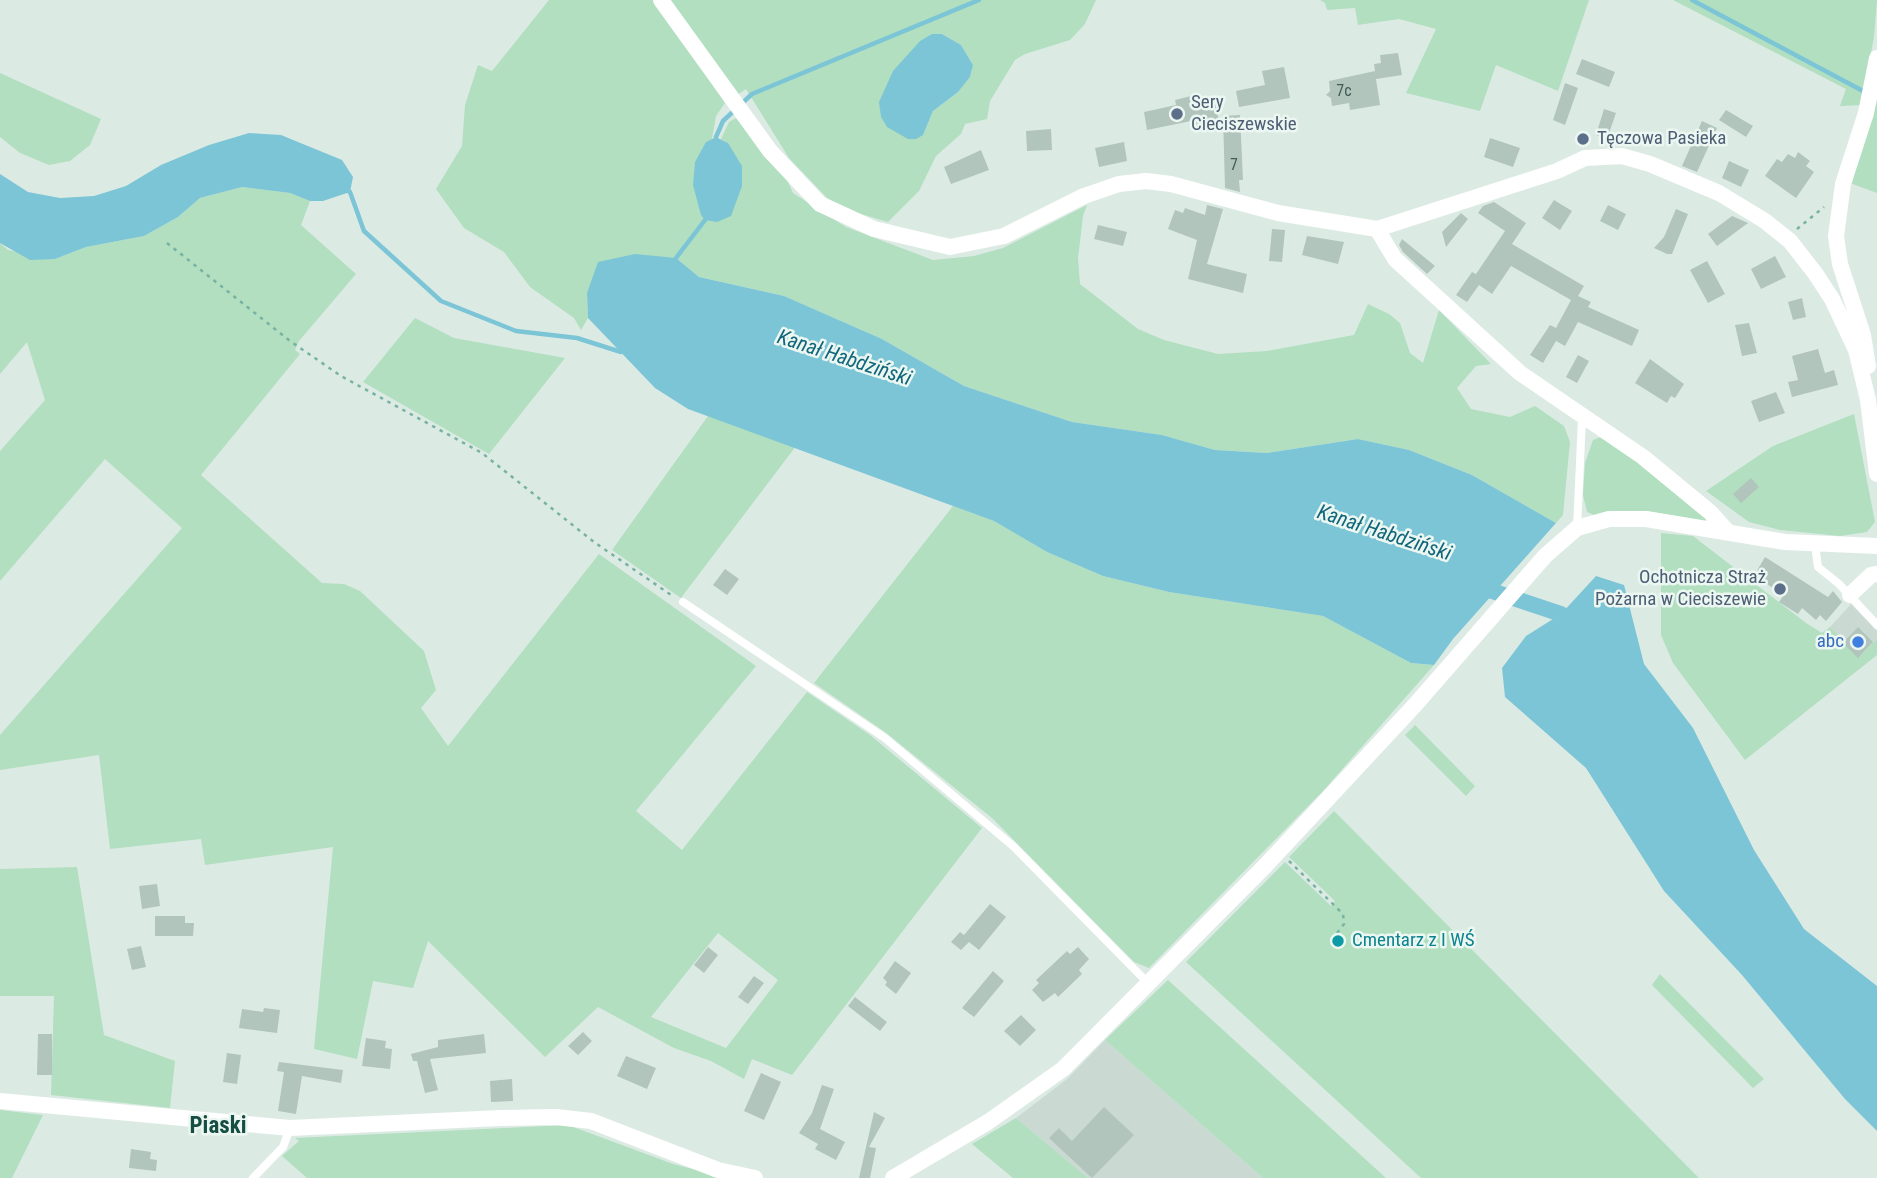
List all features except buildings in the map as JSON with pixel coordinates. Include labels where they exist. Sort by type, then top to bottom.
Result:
[{"type":"street","points":[[661,0],[770,151],[820,204],[874,229],[950,247],[1004,236],[1104,188],[1146,181],[1189,188],[1278,213],[1377,229],[1557,171],[1585,158],[1604,155],[1650,164],[1747,209],[1780,231],[1798,250],[1832,299],[1856,350],[1864,382],[1877,474]]},
{"type":"street","points":[[1864,382],[1867,369],[1866,348],[1840,264],[1836,236],[1843,184],[1866,113],[1877,58]]},
{"type":"street","points":[[1377,229],[1395,260],[1520,373],[1582,418],[1643,457],[1711,513],[1728,533]]},
{"type":"street","points":[[893,1178],[988,1122],[1063,1069],[1279,852],[1545,556],[1577,528],[1594,522],[1628,518],[1815,545],[1877,546]]},
{"type":"street","points":[[1850,595],[1871,575],[1877,574]]},
{"type":"street","points":[[0,1101],[290,1128],[556,1117],[591,1121],[718,1170],[755,1178]]},
{"type":"lane","points":[[1577,528],[1582,418]]},
{"type":"lane","points":[[1815,545],[1818,568],[1850,595],[1877,625]]},
{"type":"lane","points":[[683,602],[885,738],[1013,846],[1149,984]]},
{"type":"lane","points":[[253,1178],[283,1147],[290,1128]]},
{"type":"path","points":[[1780,231],[1798,228],[1818,215],[1826,205]]},
{"type":"path","points":[[167,243],[290,341],[341,376],[481,453],[594,542],[683,602]]},
{"type":"path","points":[[1279,852],[1343,914],[1344,924],[1337,933]]},
{"type":"shaded area","points":[[1851,604],[1877,631],[1877,639],[1858,658],[1830,627]]},
{"type":"shaded area","points":[[1105,1040],[1263,1178],[1088,1178],[1016,1118],[1067,1079]]},
{"type":"green space","points":[[549,0],[654,0],[725,103],[716,116],[712,139],[706,142],[728,143],[721,139],[729,122],[736,118],[787,180],[793,193],[846,227],[933,260],[974,256],[1003,248],[1087,205],[1083,216],[1078,258],[1080,284],[1138,329],[1164,340],[1218,354],[1267,351],[1354,335],[1368,304],[1389,314],[1400,323],[1410,353],[1423,363],[1439,310],[1491,364],[1476,366],[1457,388],[1471,409],[1510,417],[1535,406],[1564,426],[1570,442],[1563,515],[1556,523],[1472,475],[1409,450],[1358,439],[1267,453],[1215,450],[1162,435],[1072,422],[964,386],[882,339],[784,296],[699,277],[676,258],[587,293],[588,318],[581,330],[574,318],[530,287],[504,252],[464,228],[436,189],[462,146],[465,105],[478,65],[492,71]]},
{"type":"green space","points":[[668,0],[1096,0],[1085,24],[1070,40],[1025,54],[1015,60],[990,101],[987,119],[965,124],[961,134],[936,156],[919,191],[888,222],[861,214],[828,199],[789,158],[746,89],[737,95]],"holes":[[[942,34],[961,45],[973,65],[970,77],[958,92],[933,111],[923,135]]]},
{"type":"green space","points":[[1320,0],[1589,0],[1558,91],[1496,65],[1480,111],[1406,93],[1436,29],[1399,19],[1358,25],[1355,8],[1327,10],[1325,3]]},
{"type":"green space","points":[[1673,0],[1877,0],[1874,37],[1861,105],[1840,106],[1846,89]]},
{"type":"green space","points":[[0,73],[101,119],[90,145],[70,161],[49,165],[20,153],[0,137]]},
{"type":"green space","points":[[1877,99],[1877,193],[1850,183]]},
{"type":"green space","points":[[242,187],[290,193],[310,201],[301,225],[356,274],[299,341],[295,350],[300,354],[201,475],[322,583],[344,584],[360,591],[424,651],[436,690],[421,708],[448,746],[599,554],[756,666],[636,811],[682,850],[807,692],[870,735],[982,828],[792,1075],[752,1059],[744,1079],[711,1061],[674,1048],[598,1007],[545,1057],[428,941],[413,988],[373,981],[357,1059],[314,1049],[333,847],[205,865],[201,839],[110,849],[99,755],[0,770],[0,735],[182,528],[105,459],[0,581],[0,451],[45,400],[27,342],[0,374],[0,243],[8,250],[55,259],[86,247],[144,236],[178,217],[200,198]],"holes":[[[718,933],[778,980],[726,1048],[651,1017]]]},
{"type":"green space","points":[[415,318],[454,338],[565,358],[489,454],[363,382]]},
{"type":"green space","points":[[1854,414],[1875,522],[1867,532],[1840,536],[1780,530],[1749,522],[1706,491],[1773,446]]},
{"type":"green space","points":[[708,416],[796,446],[681,598],[612,550]]},
{"type":"green space","points":[[1601,437],[1619,446],[1706,518],[1705,521],[1646,511],[1594,515],[1587,512],[1583,495],[1585,463],[1593,440]]},
{"type":"green space","points":[[953,506],[994,521],[1047,552],[1103,576],[1169,592],[1323,616],[1411,663],[1434,665],[1323,791],[1149,968],[1134,962],[992,818],[885,732],[814,683]]},
{"type":"green space","points":[[1661,533],[1693,536],[1806,623],[1822,633],[1830,627],[1859,657],[1877,639],[1877,655],[1745,760],[1673,663],[1661,635]]},
{"type":"green space","points":[[1415,725],[1475,786],[1466,796],[1405,735]]},
{"type":"green space","points":[[1334,811],[1699,1178],[1421,1178],[1186,962],[1285,862],[1331,906],[1335,901],[1289,857]]},
{"type":"green space","points":[[77,867],[104,1035],[175,1061],[170,1108],[51,1095],[54,996],[0,996],[0,869]]},
{"type":"green space","points":[[1660,974],[1764,1079],[1753,1088],[1652,985]]},
{"type":"green space","points":[[1168,980],[1386,1178],[1263,1178],[1105,1040]]},
{"type":"green space","points":[[0,1110],[43,1115],[12,1178],[0,1178]]},
{"type":"green space","points":[[1016,1118],[1088,1178],[1013,1178],[972,1144]]},
{"type":"green space","points":[[568,1125],[673,1164],[728,1178],[307,1178],[282,1156],[299,1141],[295,1138]]},
{"type":"water","points":[[932,34],[942,34],[961,45],[973,65],[970,77],[958,92],[933,111],[923,135],[908,139],[887,127],[881,117],[879,102],[893,71],[920,41]]},
{"type":"water","points":[[249,133],[281,135],[342,160],[353,177],[350,192],[323,201],[310,201],[290,193],[242,187],[200,198],[178,217],[144,236],[86,247],[55,259],[30,260],[0,243],[0,174],[28,192],[60,198],[94,196],[126,186],[161,165],[209,145]]},
{"type":"water","points":[[716,137],[728,143],[742,166],[742,186],[731,216],[717,222],[705,220],[701,215],[693,185],[695,162],[706,142]]},
{"type":"water","points":[[635,254],[676,258],[699,277],[784,296],[882,339],[964,386],[1072,422],[1162,435],[1215,450],[1267,453],[1358,439],[1409,450],[1472,475],[1556,523],[1453,639],[1434,665],[1411,663],[1323,616],[1169,592],[1103,576],[1047,552],[994,521],[688,409],[655,388],[588,318],[587,293],[598,262]]},
{"type":"water","points":[[1596,576],[1624,585],[1644,664],[1693,728],[1754,850],[1804,929],[1877,986],[1877,1131],[1845,1099],[1742,975],[1664,891],[1586,768],[1505,697],[1502,668],[1526,636],[1561,614]]},
{"type":"waterway","points":[[716,137],[723,121],[752,94],[979,0]]},
{"type":"waterway","points":[[1692,0],[1863,91]]},
{"type":"waterway","points":[[345,189],[350,192],[364,231],[441,301],[516,331],[577,338],[621,352],[626,350]]},
{"type":"waterway","points":[[676,258],[705,220]]},
{"type":"waterway","name":"Kanał Habdziński","points":[[1474,585],[1561,614],[1571,629]]},
{"type":"place","name":"Sery Cieciszewskie","points":[[1177,114]]},
{"type":"place","name":"Tęczowa Pasieka","points":[[1583,139]]},
{"type":"place","name":"Ochotnicza Straż Pożarna w Cieciszewie","points":[[1780,589]]},
{"type":"place","name":"abc","points":[[1858,642]]},
{"type":"place","name":"Cmentarz z I WŚ","points":[[1338,941]]},
{"type":"district","name":"Piaski","points":[[218,1127]]}]
